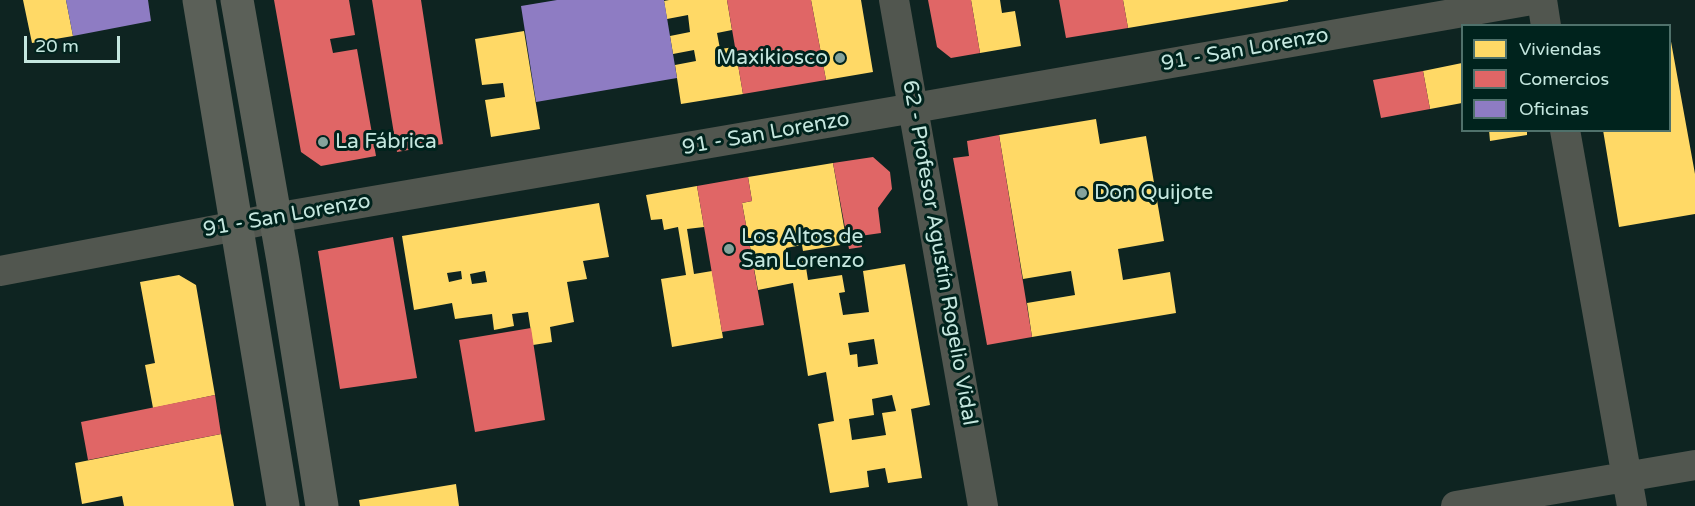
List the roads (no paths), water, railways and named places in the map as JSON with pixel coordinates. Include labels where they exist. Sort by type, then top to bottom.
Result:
[{"type":"main road","points":[[199,0],[283,506]]},
{"type":"main road","points":[[237,0],[322,506]]},
{"type":"street","name":"62 - Profesor Agustín Rogelio Vidal","points":[[894,0],[983,506]]},
{"type":"street","name":"91 - San Lorenzo","points":[[0,270],[274,218],[1532,0]]},
{"type":"street","points":[[1542,0],[1546,24]]},
{"type":"street","points":[[1565,132],[1632,506]]},
{"type":"street","points":[[1456,506],[1695,465]]},
{"type":"place","name":"Maxikiosco","points":[[840,58]]},
{"type":"place","name":"La Fábrica","points":[[323,142]]},
{"type":"place","name":"Don Quijote","points":[[1082,193]]},
{"type":"place","name":"Los Altos de San Lorenzo","points":[[729,249]]}]
